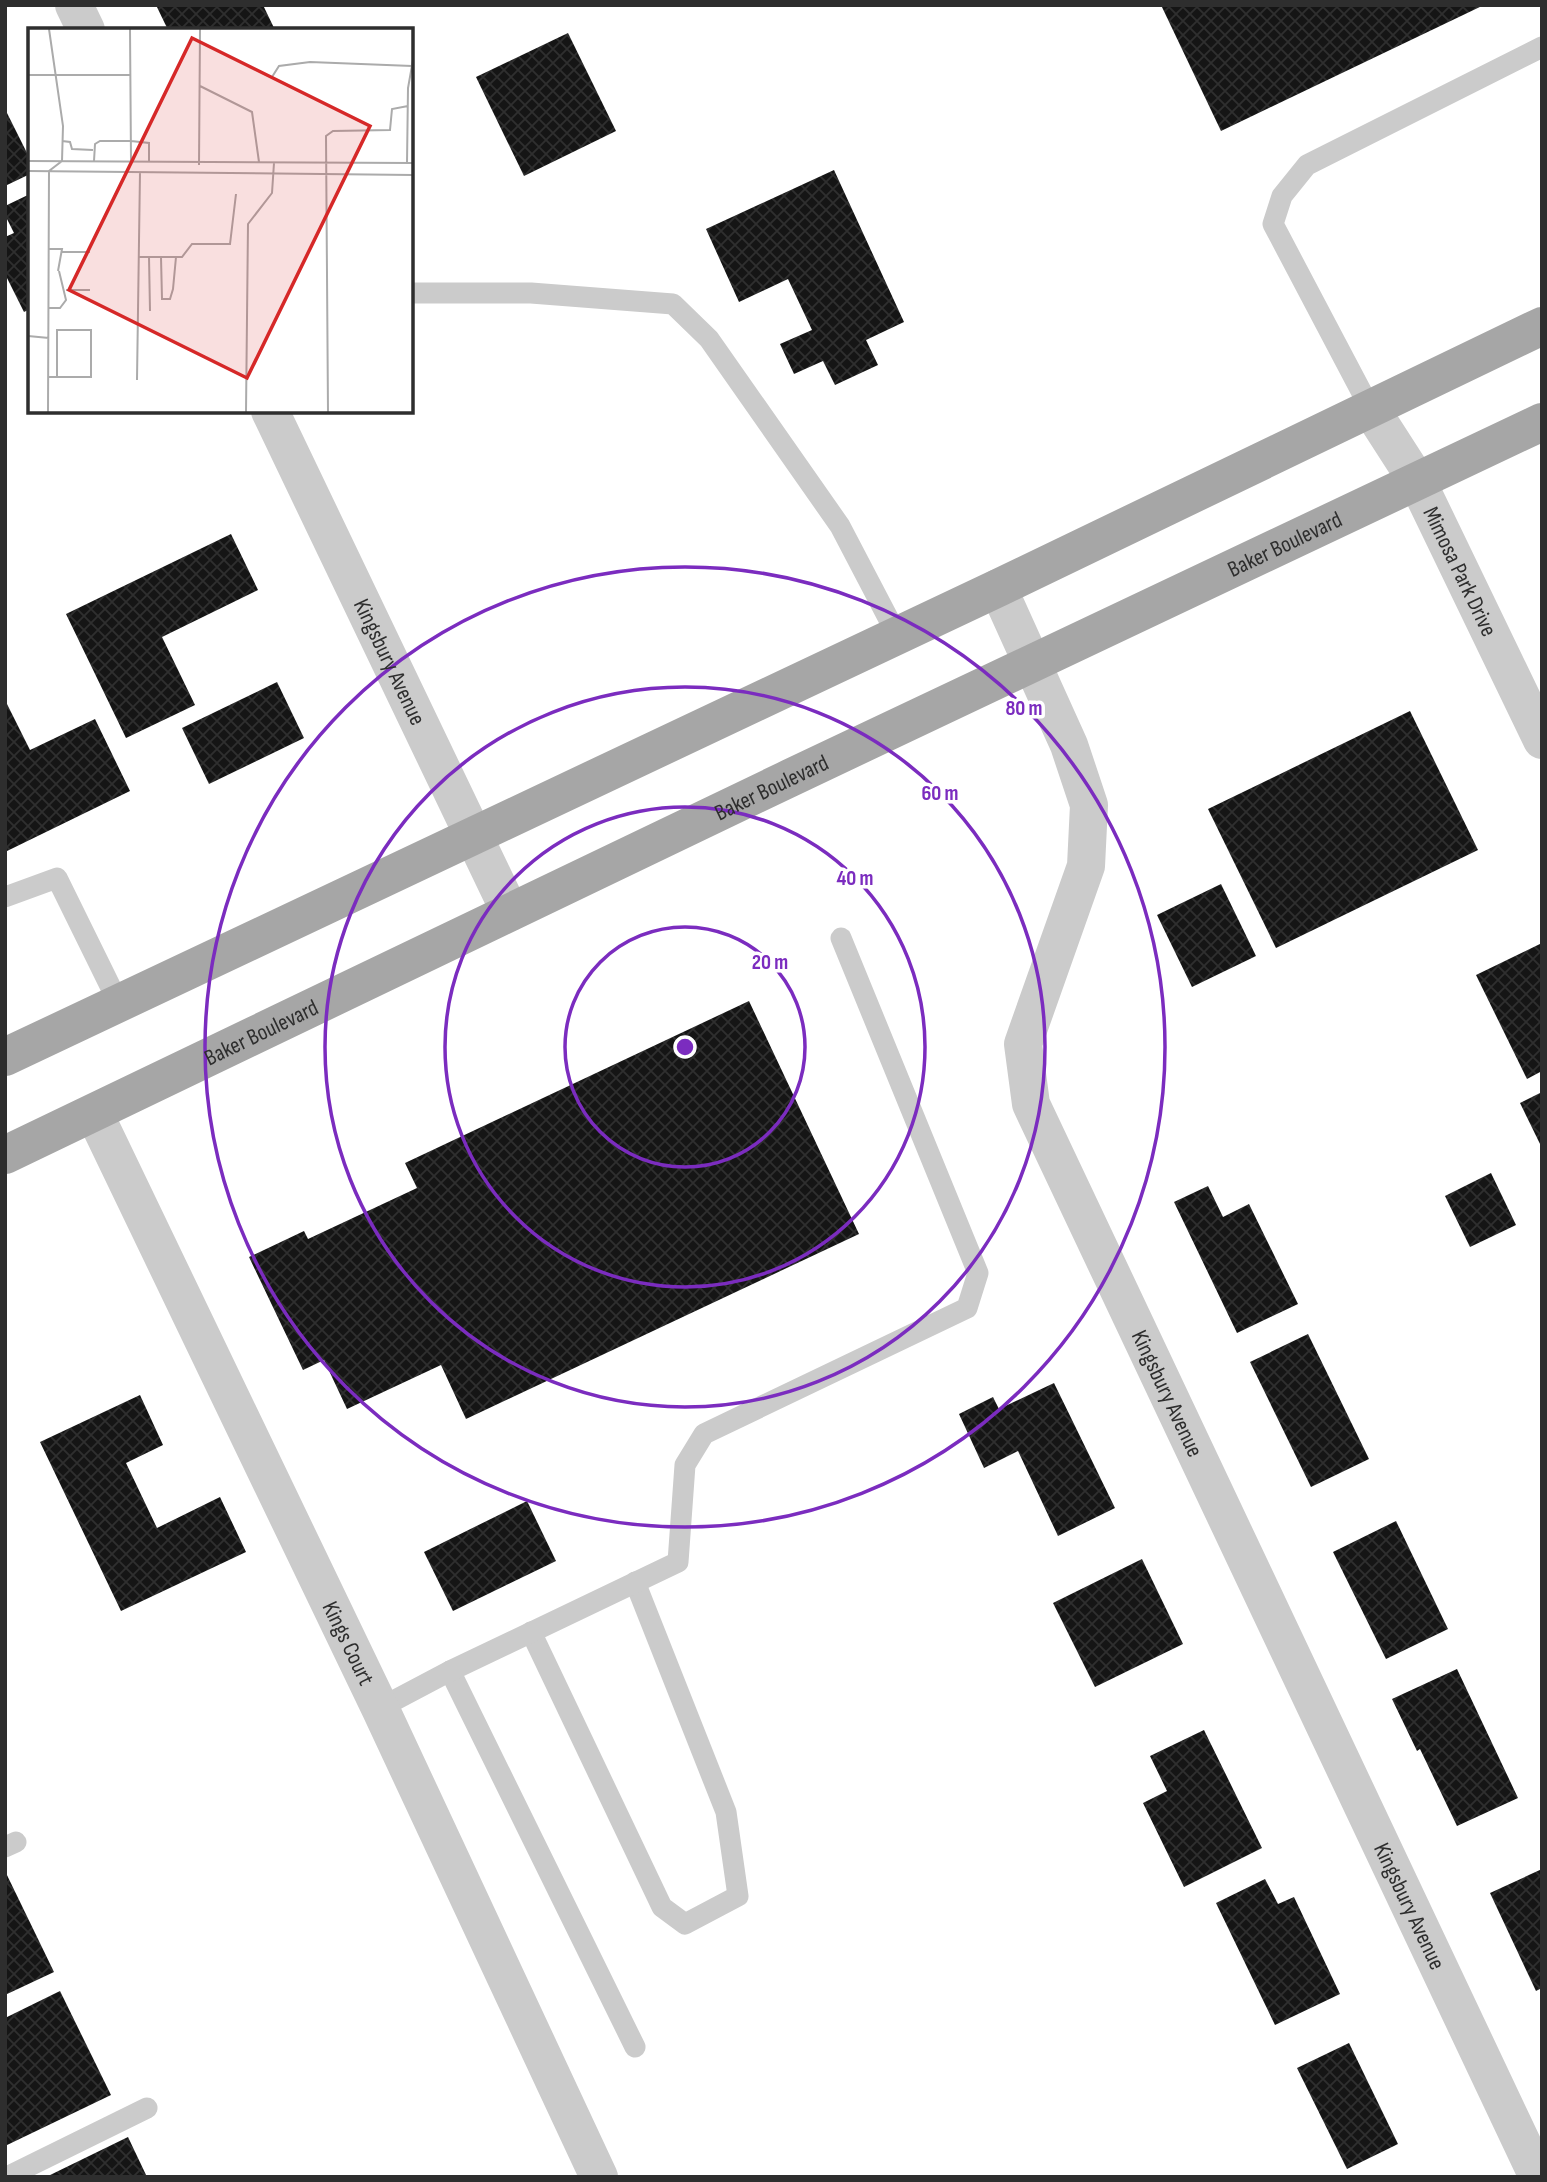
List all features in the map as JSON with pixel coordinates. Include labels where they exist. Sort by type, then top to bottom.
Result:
[{"type":"main road","points":[[5,1057],[475,837],[1542,326]]},
{"type":"main road","name":"Baker Boulevard","points":[[5,1155],[1542,422]]},
{"type":"street","points":[[75,5],[85,28]]},
{"type":"street","name":"Mimosa Park Drive","points":[[1370,408],[1417,481],[1542,740]]},
{"type":"street","name":"Kingsbury Avenue","points":[[271,413],[510,912]]},
{"type":"street","name":"Kingsbury Avenue","points":[[998,588],[1069,745],[1088,805],[1086,866],[1023,1044],[1031,1104],[1538,2177]]},
{"type":"street","name":"Kings Court","points":[[94,1113],[380,1708],[599,2177]]},
{"type":"lane","points":[[1370,408],[1272,224],[1282,196],[1307,164],[1542,47]]},
{"type":"lane","points":[[413,293],[531,293],[673,304],[709,339],[840,526],[897,635]]},
{"type":"lane","points":[[5,897],[57,878],[119,1003]]},
{"type":"lane","points":[[380,1708],[450,1671],[678,1562],[685,1465],[704,1434],[967,1308],[978,1273],[841,938]]},
{"type":"lane","points":[[531,1632],[662,1907],[685,1924],[738,1896],[726,1812],[635,1582]]},
{"type":"lane","points":[[450,1671],[635,2047]]},
{"type":"lane","points":[[7,2177],[147,2108]]},
{"type":"building","points":[[156,5],[263,5],[274,28],[167,28]]},
{"type":"building","points":[[1161,5],[1484,5],[1221,131]]},
{"type":"building","points":[[568,33],[616,131],[524,176],[476,77]]},
{"type":"building","points":[[5,109],[28,155],[28,175],[5,186]]},
{"type":"building","points":[[834,170],[904,322],[866,340],[878,365],[835,385],[823,361],[794,374],[780,344],[812,330],[788,279],[739,302],[706,229]]},
{"type":"building","points":[[28,195],[28,310],[24,312],[5,274],[5,237],[14,233],[5,215],[5,206]]},
{"type":"building","points":[[231,534],[258,590],[162,637],[195,705],[126,738],[66,614]]},
{"type":"building","points":[[277,682],[304,738],[209,784],[182,728]]},
{"type":"building","points":[[5,700],[30,750],[95,719],[130,791],[5,852]]},
{"type":"building","points":[[1410,711],[1478,850],[1276,948],[1208,809]]},
{"type":"building","points":[[1221,884],[1256,956],[1192,987],[1157,915]]},
{"type":"building","points":[[1542,943],[1542,1071],[1527,1079],[1476,975]]},
{"type":"building","points":[[749,1001],[859,1234],[466,1419],[441,1365],[347,1409],[324,1360],[303,1370],[249,1257],[304,1231],[308,1239],[417,1188],[405,1163]]},
{"type":"building","points":[[1542,1092],[1542,1148],[1520,1103]]},
{"type":"building","points":[[1491,1173],[1516,1225],[1470,1247],[1445,1196]]},
{"type":"building","points":[[1208,1186],[1223,1217],[1249,1204],[1298,1304],[1237,1333],[1174,1202]]},
{"type":"building","points":[[1308,1334],[1369,1459],[1311,1487],[1250,1362]]},
{"type":"building","points":[[1054,1383],[1115,1508],[1058,1536],[1018,1451],[984,1468],[959,1414],[993,1397],[999,1409]]},
{"type":"building","points":[[140,1395],[163,1445],[126,1463],[157,1528],[220,1497],[246,1552],[121,1611],[40,1442]]},
{"type":"building","points":[[527,1501],[556,1561],[453,1611],[424,1552]]},
{"type":"building","points":[[1396,1521],[1448,1629],[1386,1659],[1333,1552]]},
{"type":"building","points":[[1142,1559],[1183,1644],[1095,1687],[1053,1603]]},
{"type":"building","points":[[1457,1669],[1518,1798],[1457,1826],[1420,1749],[1417,1751],[1392,1699]]},
{"type":"building","points":[[1204,1730],[1262,1848],[1184,1887],[1143,1803],[1167,1791],[1150,1756]]},
{"type":"building","points":[[1542,1869],[1542,1988],[1536,1991],[1490,1893]]},
{"type":"building","points":[[5,1871],[54,1972],[5,1995]]},
{"type":"building","points":[[1265,1879],[1278,1904],[1294,1897],[1340,1994],[1275,2025],[1216,1903]]},
{"type":"building","points":[[60,1991],[111,2095],[5,2146],[5,2018]]},
{"type":"building","points":[[1349,2043],[1398,2144],[1347,2169],[1297,2068]]},
{"type":"building","points":[[128,2137],[147,2177],[46,2177]]}]
